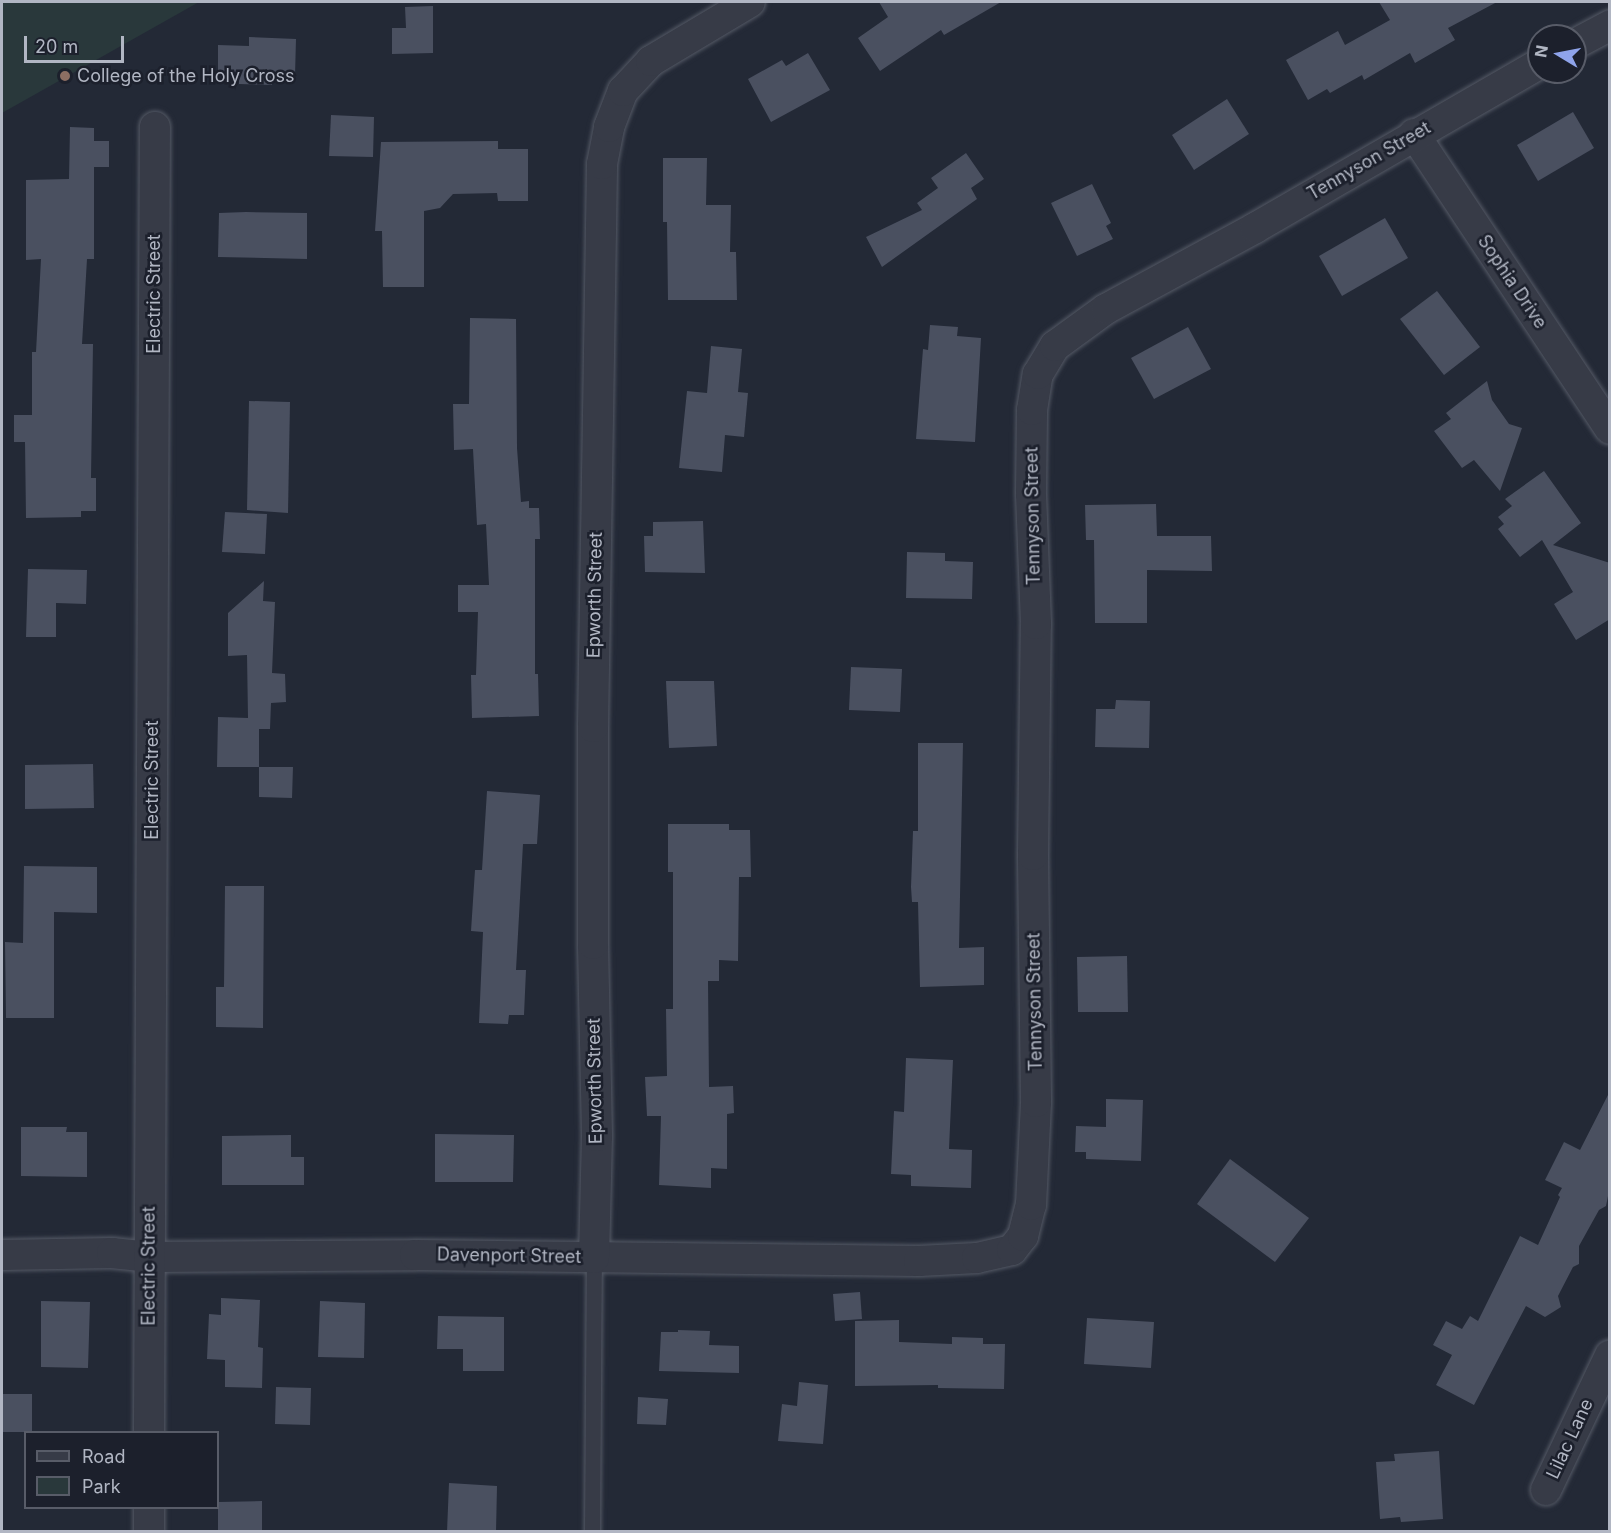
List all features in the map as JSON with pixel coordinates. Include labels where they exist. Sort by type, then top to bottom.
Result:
[{"type":"street","name":"Epworth Street","points":[[594,1258],[597,1136],[593,727],[602,164],[609,127],[623,91],[651,61],[750,2]]},
{"type":"street","points":[[1587,37],[1610,25]]},
{"type":"street","name":"Tennyson Street","points":[[1014,1247],[1023,1236],[1031,1205],[1036,1102],[1033,855],[1036,624],[1031,473],[1032,410],[1038,374],[1055,346],[1106,309],[1255,228],[1527,71]]},
{"type":"street","name":"Electric Street","points":[[149,1431],[155,127]]},
{"type":"street","name":"Sophia Drive","points":[[1414,134],[1610,429]]},
{"type":"street","name":"Davenport Street","points":[[2,1255],[112,1253],[149,1257],[415,1255],[919,1261],[977,1258],[1012,1250],[1014,1247]]},
{"type":"street","name":"Lilac Lane","points":[[1546,1490],[1610,1355]]},
{"type":"street","points":[[149,1509],[149,1532]]},
{"type":"lane","points":[[592,1532],[594,1258]]},
{"type":"green space","points":[[2,2],[199,2],[2,113]]},
{"type":"building","points":[[879,2],[1001,2],[944,35],[941,30],[880,71],[858,38],[888,17]]},
{"type":"building","points":[[1379,2],[1497,2],[1448,28],[1455,40],[1415,63],[1410,53],[1364,80],[1362,75],[1330,93],[1327,89],[1308,100],[1286,60],[1338,31],[1345,45],[1390,20]]},
{"type":"building","points":[[433,6],[433,53],[392,54],[392,28],[406,28],[405,7]]},
{"type":"building","points":[[249,37],[296,39],[295,76],[273,76],[272,85],[239,84],[239,77],[218,76],[218,45],[249,46]]},
{"type":"building","points":[[808,53],[830,90],[771,122],[748,79],[782,60],[786,66]]},
{"type":"building","points":[[1227,99],[1249,134],[1194,170],[1172,135]]},
{"type":"building","points":[[1573,112],[1594,148],[1538,181],[1517,145]]},
{"type":"building","points":[[331,115],[374,117],[373,157],[329,156]]},
{"type":"building","points":[[70,127],[94,128],[94,141],[109,141],[109,167],[94,167],[94,259],[87,259],[82,344],[93,344],[91,478],[96,478],[96,511],[81,511],[81,517],[26,518],[25,442],[14,442],[14,415],[32,415],[32,352],[36,352],[41,259],[26,260],[26,180],[69,179]]},
{"type":"building","points":[[498,141],[498,149],[528,149],[528,201],[498,201],[497,193],[453,194],[440,208],[424,211],[424,287],[383,287],[382,231],[375,231],[381,142]]},
{"type":"building","points":[[966,153],[984,179],[971,188],[977,199],[882,267],[866,237],[922,210],[917,203],[938,188],[931,178]]},
{"type":"building","points":[[663,158],[707,158],[706,205],[731,205],[730,252],[736,252],[737,300],[668,300],[667,222],[663,222]]},
{"type":"building","points":[[1092,184],[1111,223],[1106,226],[1113,239],[1077,256],[1051,203]]},
{"type":"building","points":[[219,213],[307,213],[307,259],[218,257]]},
{"type":"building","points":[[1385,218],[1408,258],[1342,296],[1319,256]]},
{"type":"building","points":[[1437,291],[1480,347],[1444,375],[1400,319]]},
{"type":"building","points":[[470,318],[516,319],[517,448],[521,502],[529,501],[529,508],[539,508],[540,539],[535,539],[535,674],[538,674],[539,716],[472,718],[471,675],[476,675],[478,612],[458,612],[458,585],[489,585],[486,524],[477,525],[473,449],[454,450],[453,404],[469,404]]},
{"type":"building","points":[[930,325],[958,327],[957,336],[981,338],[975,442],[916,439],[923,349],[928,350]]},
{"type":"building","points":[[1188,327],[1211,369],[1154,399],[1131,358]]},
{"type":"building","points":[[711,346],[742,349],[738,392],[748,393],[744,437],[725,435],[722,472],[679,468],[687,391],[707,393]]},
{"type":"building","points":[[1487,381],[1492,400],[1509,424],[1522,428],[1500,491],[1474,460],[1462,468],[1434,431],[1451,419],[1446,413]]},
{"type":"building","points":[[249,401],[290,402],[288,513],[247,510]]},
{"type":"building","points":[[1544,471],[1581,523],[1553,545],[1610,563],[1610,619],[1576,640],[1554,604],[1573,592],[1542,540],[1520,557],[1498,529],[1504,524],[1498,517],[1512,506],[1505,499]]},
{"type":"building","points":[[1156,504],[1157,536],[1211,536],[1212,571],[1147,570],[1147,623],[1095,623],[1094,540],[1086,540],[1085,505]]},
{"type":"building","points":[[225,512],[267,514],[265,554],[222,552]]},
{"type":"building","points":[[703,521],[705,573],[645,572],[644,536],[653,536],[653,522]]},
{"type":"building","points":[[907,552],[945,553],[945,561],[973,562],[972,599],[906,598]]},
{"type":"building","points":[[28,569],[87,570],[86,604],[56,603],[56,637],[26,637]]},
{"type":"building","points":[[264,581],[263,601],[275,602],[272,673],[285,674],[286,702],[271,703],[270,729],[259,729],[259,767],[217,767],[218,717],[248,718],[247,655],[228,656],[228,613]]},
{"type":"building","points":[[851,667],[902,669],[900,712],[849,710]]},
{"type":"building","points":[[666,681],[714,681],[717,746],[669,748]]},
{"type":"building","points":[[1116,700],[1150,701],[1149,748],[1095,747],[1096,709],[1115,709]]},
{"type":"building","points":[[918,743],[963,743],[959,948],[984,947],[984,985],[920,987],[918,902],[912,902],[911,887],[913,831],[918,831]]},
{"type":"building","points":[[93,764],[94,808],[25,809],[25,765]]},
{"type":"building","points":[[259,767],[293,767],[292,798],[259,797]]},
{"type":"building","points":[[487,791],[540,795],[537,844],[523,844],[516,970],[526,970],[524,1015],[509,1015],[508,1024],[479,1023],[483,932],[471,931],[475,870],[482,870]]},
{"type":"building","points":[[668,824],[729,824],[729,830],[750,830],[751,877],[739,877],[738,961],[719,960],[719,981],[708,981],[709,1087],[733,1086],[734,1113],[727,1114],[727,1169],[711,1168],[711,1188],[659,1185],[661,1116],[647,1116],[645,1077],[667,1076],[666,1009],[673,1009],[673,872],[668,872]]},
{"type":"building","points":[[24,866],[97,867],[97,913],[54,912],[54,1018],[6,1018],[5,942],[23,943]]},
{"type":"building","points":[[225,886],[264,886],[263,1028],[216,1027],[216,987],[224,987]]},
{"type":"building","points":[[1127,956],[1128,1012],[1078,1012],[1077,957]]},
{"type":"building","points":[[906,1058],[953,1060],[949,1149],[972,1150],[971,1188],[911,1186],[911,1175],[891,1174],[894,1111],[904,1112]]},
{"type":"building","points":[[1610,1091],[1610,1186],[1606,1206],[1599,1210],[1579,1246],[1579,1264],[1573,1267],[1558,1296],[1561,1307],[1545,1317],[1526,1306],[1474,1405],[1436,1385],[1452,1355],[1433,1345],[1446,1321],[1462,1329],[1470,1316],[1478,1321],[1520,1236],[1538,1245],[1562,1188],[1545,1180],[1564,1142],[1580,1150]]},
{"type":"building","points":[[1106,1099],[1143,1100],[1141,1161],[1086,1159],[1086,1152],[1075,1152],[1076,1126],[1106,1127]]},
{"type":"building","points":[[21,1127],[67,1127],[66,1132],[87,1132],[87,1177],[21,1176]]},
{"type":"building","points":[[435,1134],[514,1135],[513,1182],[435,1182]]},
{"type":"building","points":[[291,1135],[291,1157],[304,1157],[304,1185],[222,1185],[222,1136]]},
{"type":"building","points":[[1230,1159],[1309,1218],[1275,1262],[1197,1204]]},
{"type":"building","points":[[860,1292],[862,1319],[835,1321],[833,1294]]},
{"type":"building","points":[[221,1298],[260,1300],[258,1347],[263,1348],[262,1388],[225,1387],[225,1360],[207,1359],[209,1314],[221,1315]]},
{"type":"building","points":[[41,1301],[90,1302],[88,1368],[41,1367]]},
{"type":"building","points":[[320,1301],[365,1303],[364,1358],[318,1357]]},
{"type":"building","points":[[438,1316],[504,1317],[504,1371],[463,1371],[463,1349],[437,1349]]},
{"type":"building","points":[[1087,1318],[1154,1322],[1151,1368],[1084,1364]]},
{"type":"building","points":[[899,1320],[899,1342],[952,1344],[952,1337],[983,1338],[983,1344],[1005,1344],[1004,1389],[938,1388],[938,1385],[855,1386],[855,1321]]},
{"type":"building","points":[[678,1330],[710,1331],[709,1345],[739,1346],[739,1373],[659,1371],[661,1332],[678,1332]]},
{"type":"building","points":[[799,1382],[828,1385],[823,1444],[778,1441],[782,1404],[797,1406]]},
{"type":"building","points":[[276,1387],[311,1388],[310,1425],[275,1424]]},
{"type":"building","points":[[2,1394],[32,1394],[32,1431],[2,1432]]},
{"type":"building","points":[[638,1397],[668,1399],[666,1425],[637,1424]]},
{"type":"building","points":[[1439,1451],[1443,1519],[1401,1522],[1400,1517],[1380,1519],[1376,1462],[1395,1461],[1394,1454]]},
{"type":"building","points":[[449,1483],[497,1486],[496,1532],[447,1532]]},
{"type":"building","points":[[262,1501],[262,1532],[218,1532],[219,1502]]},
{"type":"place","name":"College of the Holy Cross","points":[[65,76]]}]
